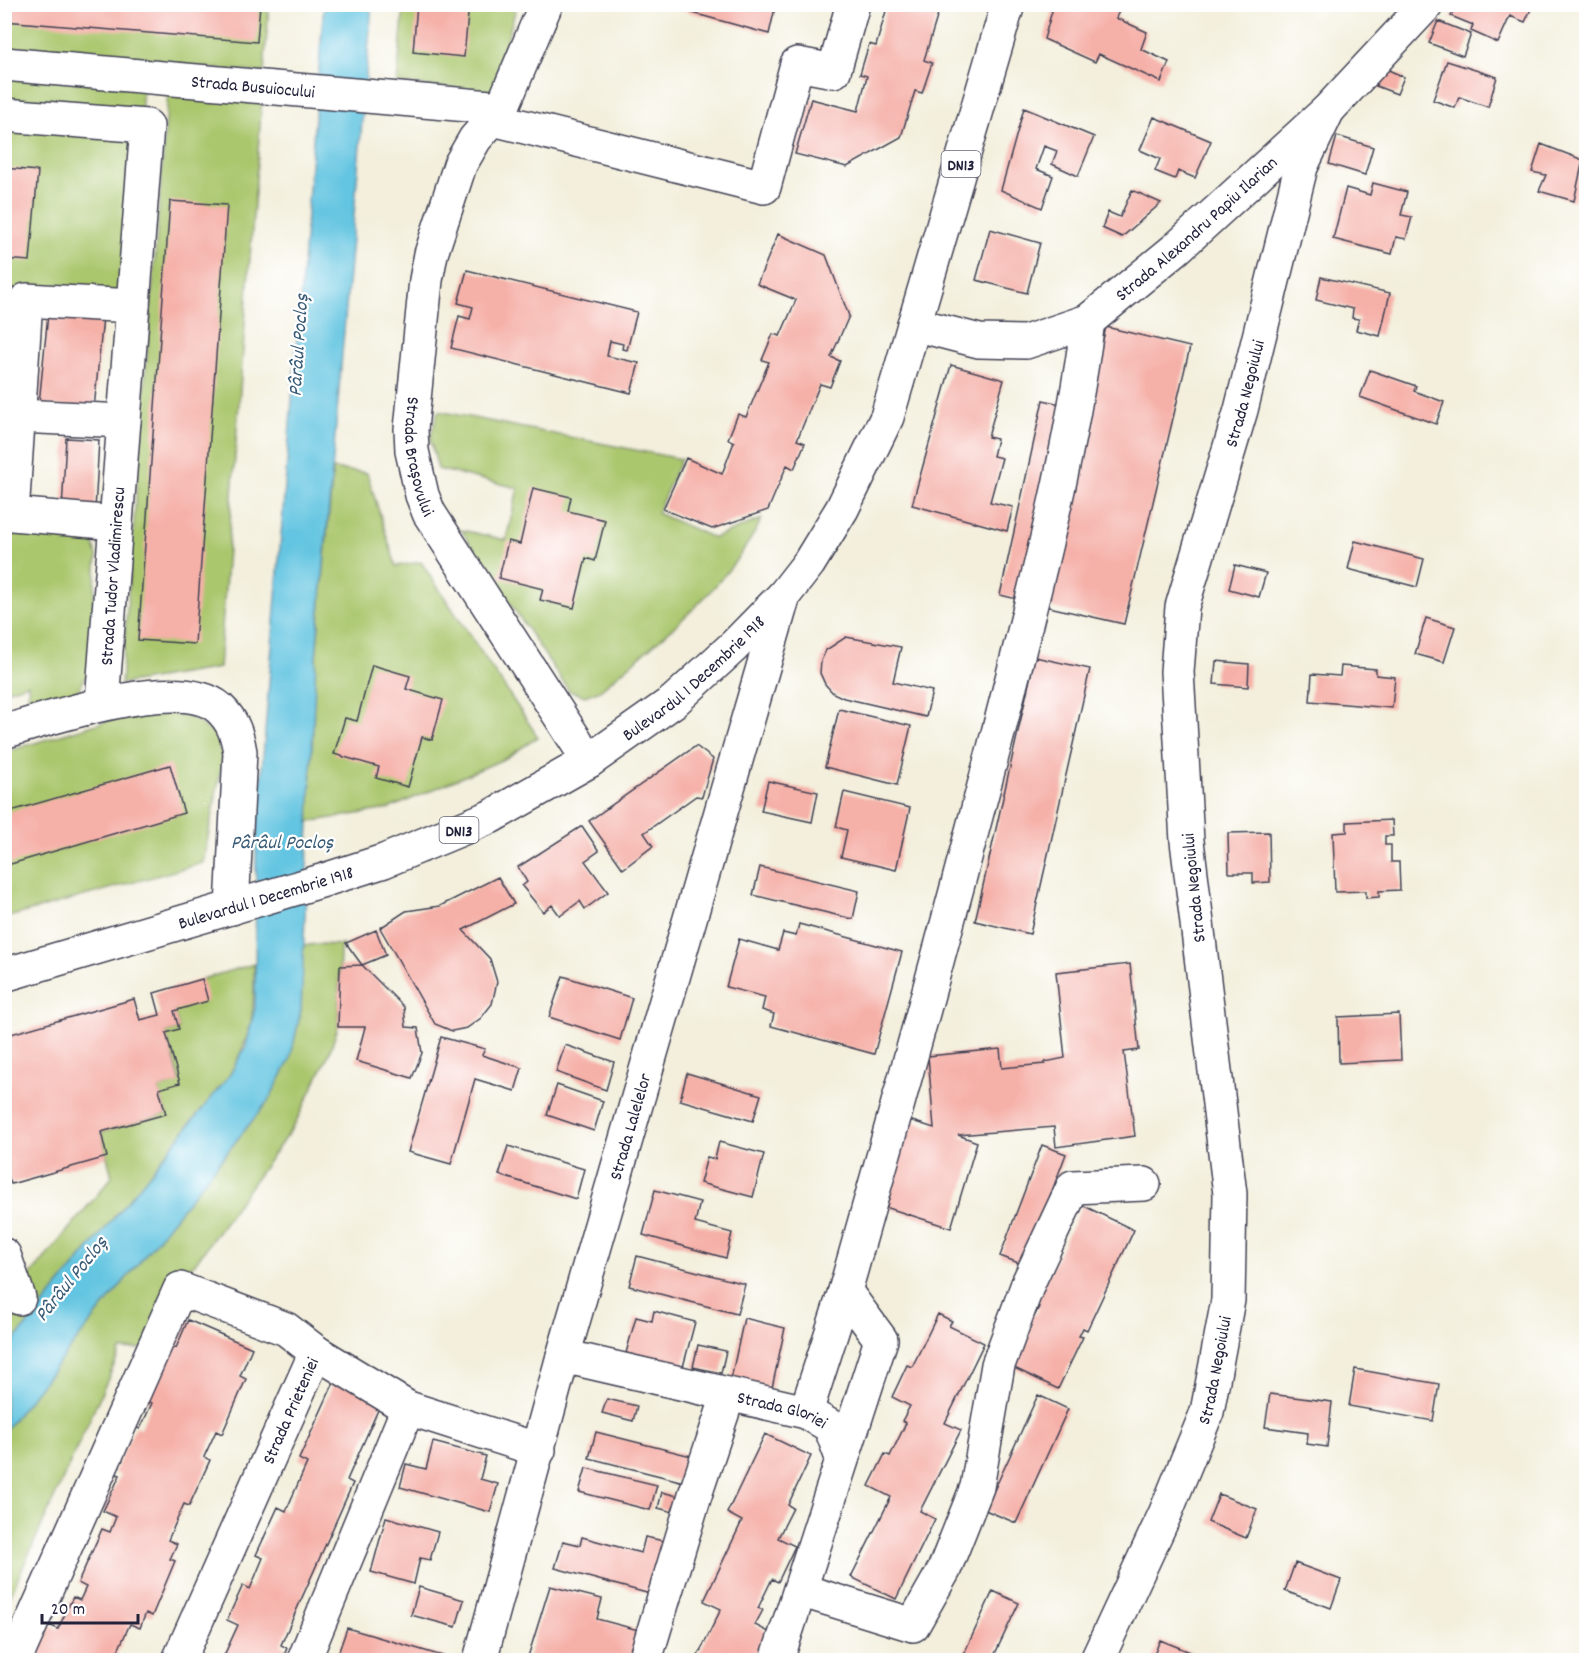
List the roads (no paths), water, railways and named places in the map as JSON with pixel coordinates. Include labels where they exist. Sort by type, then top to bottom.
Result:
[{"type":"street","name":"Strada Brașovului","points":[[546,4],[498,114],[475,139],[460,165],[431,254],[426,280],[414,393],[412,451],[422,495],[429,513],[589,761]]},
{"type":"street","points":[[498,114],[764,187],[797,64],[834,71],[853,4]]},
{"type":"street","name":"Bulevardul 1 Decembrie 1918","points":[[4,975],[321,882],[384,861],[490,816],[589,761],[674,701],[734,646],[784,595],[809,563],[842,509],[882,427],[1008,4]]},
{"type":"street","name":"Strada Alexandru Papiu Ilarian","points":[[914,324],[979,340],[1026,342],[1089,321],[1177,248],[1328,110],[1427,4]]},
{"type":"street","name":"Strada Busuiocului","points":[[4,64],[367,95],[498,114]]},
{"type":"street","name":"Strada Negoiului","points":[[1097,1660],[1165,1514],[1207,1412],[1228,1300],[1230,1194],[1187,841],[1177,672],[1182,607],[1241,410],[1301,167],[1328,110]]},
{"type":"street","name":"Strada Tudor Vladimirescu","points":[[4,115],[147,126],[102,702]]},
{"type":"street","points":[[116,523],[12,514],[26,300],[133,306]]},
{"type":"street","points":[[806,1412],[845,1291],[944,944],[1024,632],[1081,382],[1089,321]]},
{"type":"street","points":[[19,416],[124,421]]},
{"type":"street","name":"Strada Lalelelor","points":[[480,1660],[564,1356],[784,595]]},
{"type":"street","points":[[4,732],[102,702],[193,697],[218,707],[236,728],[240,752],[232,908]]},
{"type":"street","points":[[800,1590],[913,1625],[944,1570],[976,1486],[998,1365],[1029,1281],[1073,1187],[1144,1184]]},
{"type":"street","points":[[4,1256],[19,1298]]},
{"type":"street","points":[[15,1660],[180,1289],[286,1329],[316,1352]]},
{"type":"street","points":[[777,1660],[881,1340],[845,1291]]},
{"type":"street","name":"Strada Prieteniei","points":[[179,1660],[316,1352],[408,1408],[539,1450]]},
{"type":"street","name":"Strada Gloriei","points":[[564,1356],[806,1412],[830,1426],[842,1458]]},
{"type":"street","points":[[645,1660],[695,1495],[729,1396]]},
{"type":"street","points":[[304,1660],[408,1408]]},
{"type":"water","name":"Pârâul Pocloș","points":[[324,5],[372,5],[316,657],[301,1010],[290,1060],[268,1101],[5,1430],[5,1352],[229,1076],[246,1046],[255,1007],[256,843]]}]
